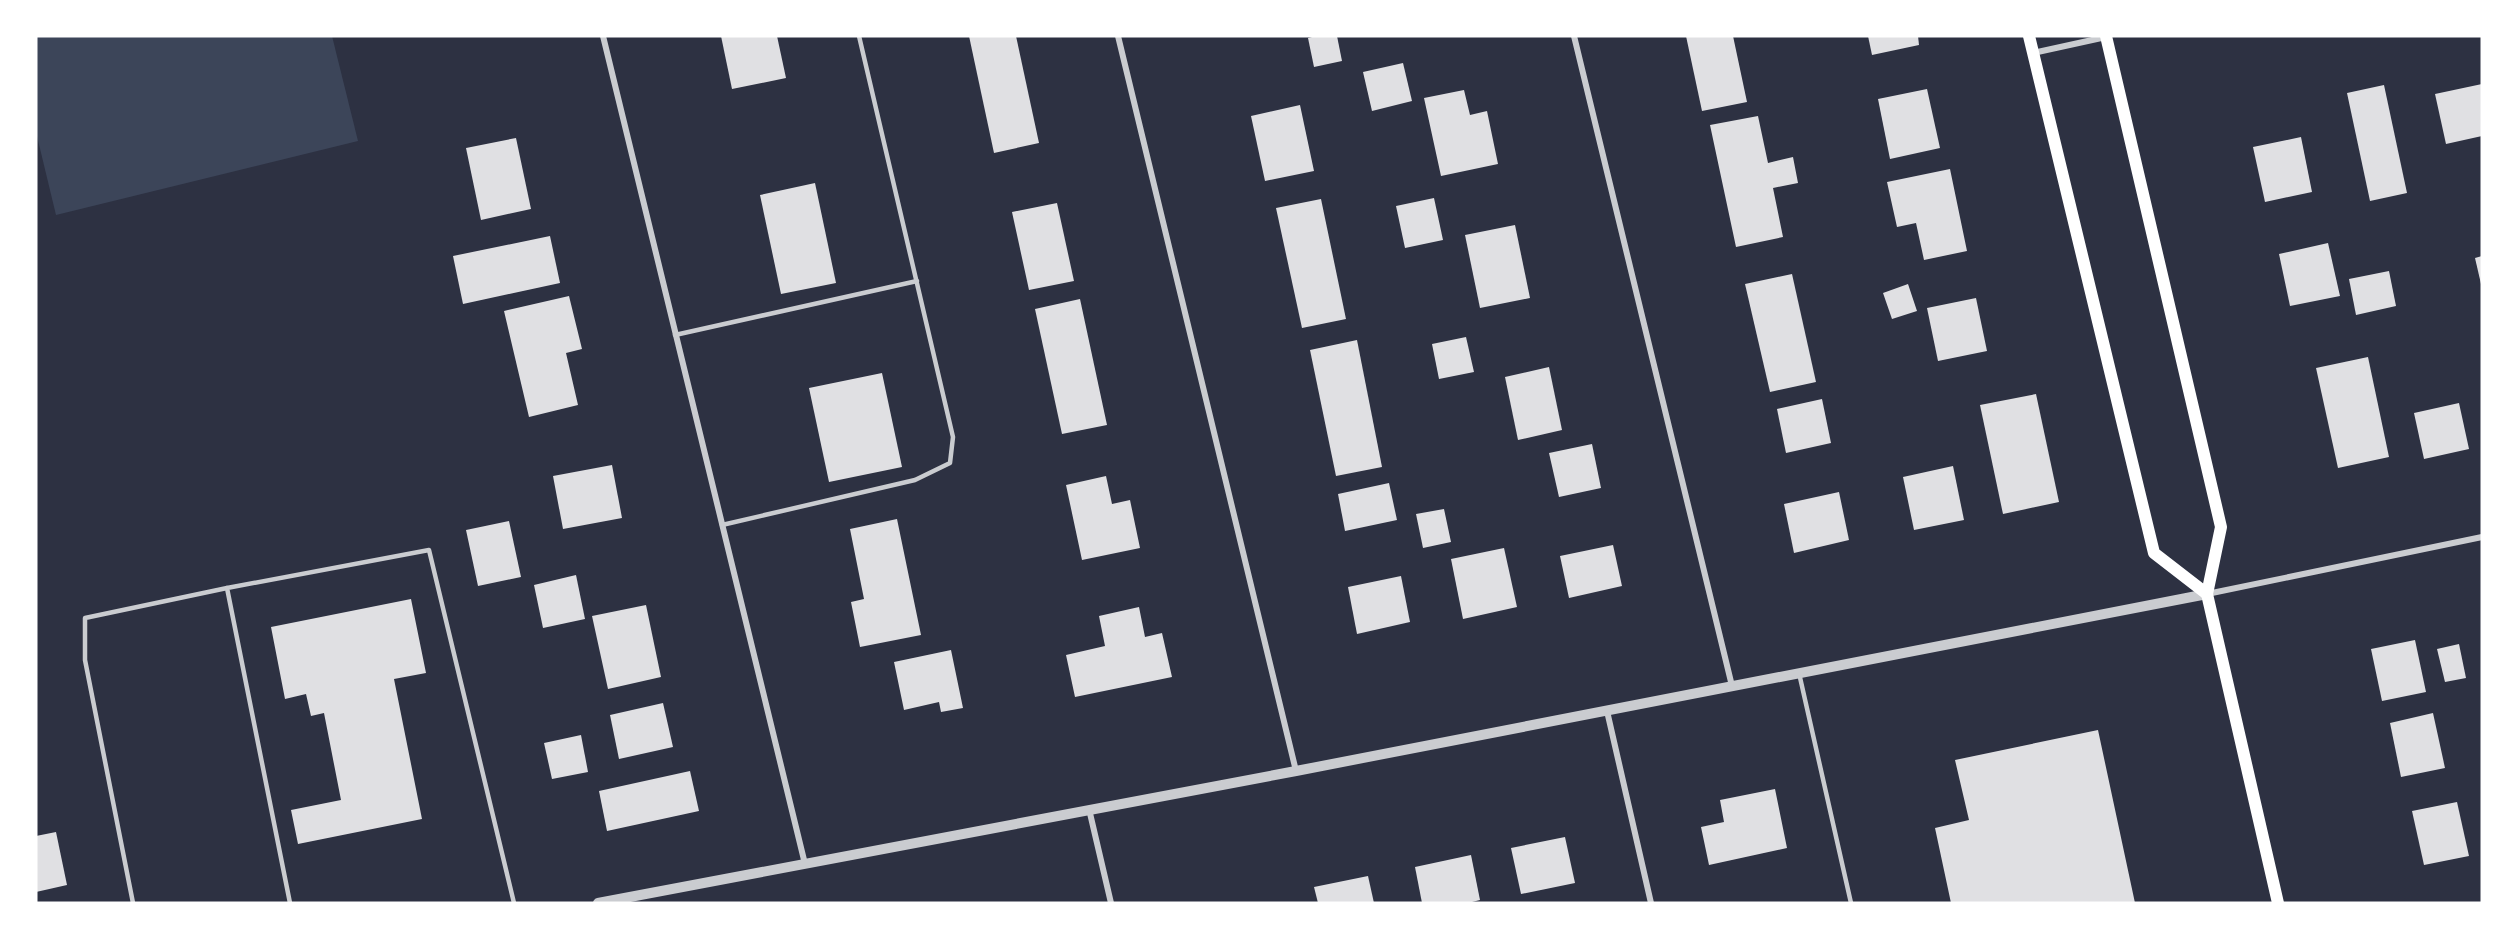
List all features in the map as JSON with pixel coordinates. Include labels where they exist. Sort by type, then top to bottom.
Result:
[{"type":"main road","points":[[2029,36],[2154,553],[2206,594]]},
{"type":"main road","points":[[2108,36],[2221,527],[2206,594],[2278,903]]},
{"type":"street","points":[[603,36],[805,864]]},
{"type":"street","points":[[1118,36],[1296,771]]},
{"type":"street","points":[[1574,36],[1732,686]]},
{"type":"street","points":[[2033,53],[2108,36]]},
{"type":"street","points":[[598,903],[1607,711],[2206,594],[2482,537]]},
{"type":"street","points":[[1607,711],[1652,903]]},
{"type":"street","points":[[1089,809],[1111,903]]},
{"type":"lane","points":[[722,525],[915,480],[950,463],[953,437],[859,36]]},
{"type":"lane","points":[[675,335],[917,281]]},
{"type":"lane","points":[[133,903],[85,660],[86,618],[227,588],[429,550],[514,903]]},
{"type":"lane","points":[[227,588],[290,903]]},
{"type":"lane","points":[[1799,673],[1851,903]]},
{"type":"shaded area","points":[[36,36],[332,36],[358,141],[56,215],[36,132]]},
{"type":"building","points":[[721,36],[777,36],[786,78],[732,89]]},
{"type":"building","points":[[969,36],[1016,36],[1039,143],[994,153]]},
{"type":"building","points":[[1337,36],[1342,61],[1314,67],[1308,38]]},
{"type":"building","points":[[1686,36],[1733,36],[1747,102],[1702,111]]},
{"type":"building","points":[[1868,36],[1918,36],[1919,45],[1872,55]]},
{"type":"building","points":[[1403,63],[1412,101],[1372,111],[1363,72]]},
{"type":"building","points":[[2482,84],[2482,136],[2446,144],[2435,94]]},
{"type":"building","points":[[2384,85],[2407,193],[2370,201],[2347,93]]},
{"type":"building","points":[[1927,89],[1940,148],[1890,159],[1878,99]]},
{"type":"building","points":[[1464,90],[1470,115],[1487,111],[1498,164],[1441,176],[1424,98]]},
{"type":"building","points":[[1300,105],[1314,171],[1265,181],[1251,116]]},
{"type":"building","points":[[1758,116],[1768,163],[1793,157],[1798,183],[1773,188],[1783,237],[1736,247],[1710,125]]},
{"type":"building","points":[[2301,137],[2312,192],[2265,202],[2253,147]]},
{"type":"building","points":[[516,138],[531,209],[481,220],[466,148]]},
{"type":"building","points":[[1950,169],[1967,251],[1924,260],[1916,223],[1897,227],[1887,182]]},
{"type":"building","points":[[815,183],[836,283],[781,294],[760,195]]},
{"type":"building","points":[[1434,198],[1443,240],[1405,248],[1396,206]]},
{"type":"building","points":[[1321,199],[1346,319],[1302,328],[1276,208]]},
{"type":"building","points":[[1057,203],[1074,281],[1029,290],[1012,212]]},
{"type":"building","points":[[1515,225],[1530,298],[1480,308],[1465,235]]},
{"type":"building","points":[[550,236],[560,283],[463,304],[453,256]]},
{"type":"building","points":[[2328,243],[2340,296],[2290,306],[2279,254]]},
{"type":"building","points":[[2482,256],[2482,284],[2481,284],[2475,258]]},
{"type":"building","points":[[2389,271],[2396,306],[2356,315],[2349,279]]},
{"type":"building","points":[[1792,274],[1816,382],[1770,392],[1745,284]]},
{"type":"building","points":[[1908,284],[1917,311],[1892,319],[1883,293]]},
{"type":"building","points":[[569,296],[582,349],[566,353],[578,405],[529,417],[504,311]]},
{"type":"building","points":[[1976,298],[1987,351],[1938,361],[1927,308]]},
{"type":"building","points":[[1080,299],[1107,425],[1062,434],[1035,309]]},
{"type":"building","points":[[1466,337],[1474,372],[1439,379],[1432,344]]},
{"type":"building","points":[[1357,340],[1382,467],[1336,476],[1310,350]]},
{"type":"building","points":[[2368,357],[2389,457],[2338,468],[2316,368]]},
{"type":"building","points":[[1549,367],[1562,430],[1518,440],[1505,377]]},
{"type":"building","points":[[882,373],[902,467],[829,482],[809,388]]},
{"type":"building","points":[[2036,394],[2059,502],[2003,514],[1980,405]]},
{"type":"building","points":[[1822,399],[1831,443],[1786,453],[1777,409]]},
{"type":"building","points":[[2459,403],[2469,449],[2424,459],[2414,413]]},
{"type":"building","points":[[1592,444],[1601,488],[1559,497],[1549,453]]},
{"type":"building","points":[[612,465],[622,518],[563,529],[553,476]]},
{"type":"building","points":[[1953,466],[1964,520],[1914,530],[1903,477]]},
{"type":"building","points":[[1106,476],[1112,504],[1130,500],[1140,548],[1082,560],[1066,485]]},
{"type":"building","points":[[1389,483],[1397,520],[1345,531],[1338,494]]},
{"type":"building","points":[[1839,492],[1849,540],[1794,553],[1784,504]]},
{"type":"building","points":[[1444,509],[1451,542],[1423,548],[1416,514]]},
{"type":"building","points":[[897,519],[921,635],[860,647],[851,602],[864,599],[850,529]]},
{"type":"building","points":[[509,521],[521,577],[478,586],[466,530]]},
{"type":"building","points":[[1613,545],[1622,586],[1569,598],[1560,556]]},
{"type":"building","points":[[1504,548],[1517,607],[1463,619],[1451,559]]},
{"type":"building","points":[[576,575],[585,619],[543,628],[534,585]]},
{"type":"building","points":[[1401,576],[1410,622],[1357,634],[1348,587]]},
{"type":"building","points":[[411,599],[426,673],[394,679],[422,819],[298,844],[291,810],[341,800],[324,713],[311,716],[306,694],[285,699],[271,627]]},
{"type":"building","points":[[646,605],[661,677],[608,689],[592,616]]},
{"type":"building","points":[[1139,607],[1145,637],[1162,633],[1172,677],[1075,697],[1066,655],[1105,646],[1099,616]]},
{"type":"building","points":[[2415,640],[2426,692],[2382,701],[2371,649]]},
{"type":"building","points":[[2459,644],[2466,678],[2445,682],[2437,649]]},
{"type":"building","points":[[951,650],[963,708],[941,712],[939,702],[904,710],[894,662]]},
{"type":"building","points":[[663,703],[673,747],[619,759],[610,715]]},
{"type":"building","points":[[2433,713],[2445,768],[2401,777],[2390,723]]},
{"type":"building","points":[[2098,730],[2135,903],[1951,903],[1935,828],[1969,820],[1955,760]]},
{"type":"building","points":[[581,735],[588,772],[552,779],[544,743]]},
{"type":"building","points":[[690,771],[699,811],[607,831],[599,791]]},
{"type":"building","points":[[1775,789],[1787,848],[1709,865],[1701,827],[1724,822],[1720,800]]},
{"type":"building","points":[[2457,802],[2469,856],[2424,865],[2412,811]]},
{"type":"building","points":[[56,832],[67,885],[36,892],[36,836]]},
{"type":"building","points":[[1565,837],[1575,883],[1521,894],[1511,848]]},
{"type":"building","points":[[1471,855],[1480,900],[1468,903],[1422,903],[1415,867]]},
{"type":"building","points":[[1368,876],[1374,903],[1318,903],[1314,887]]}]
